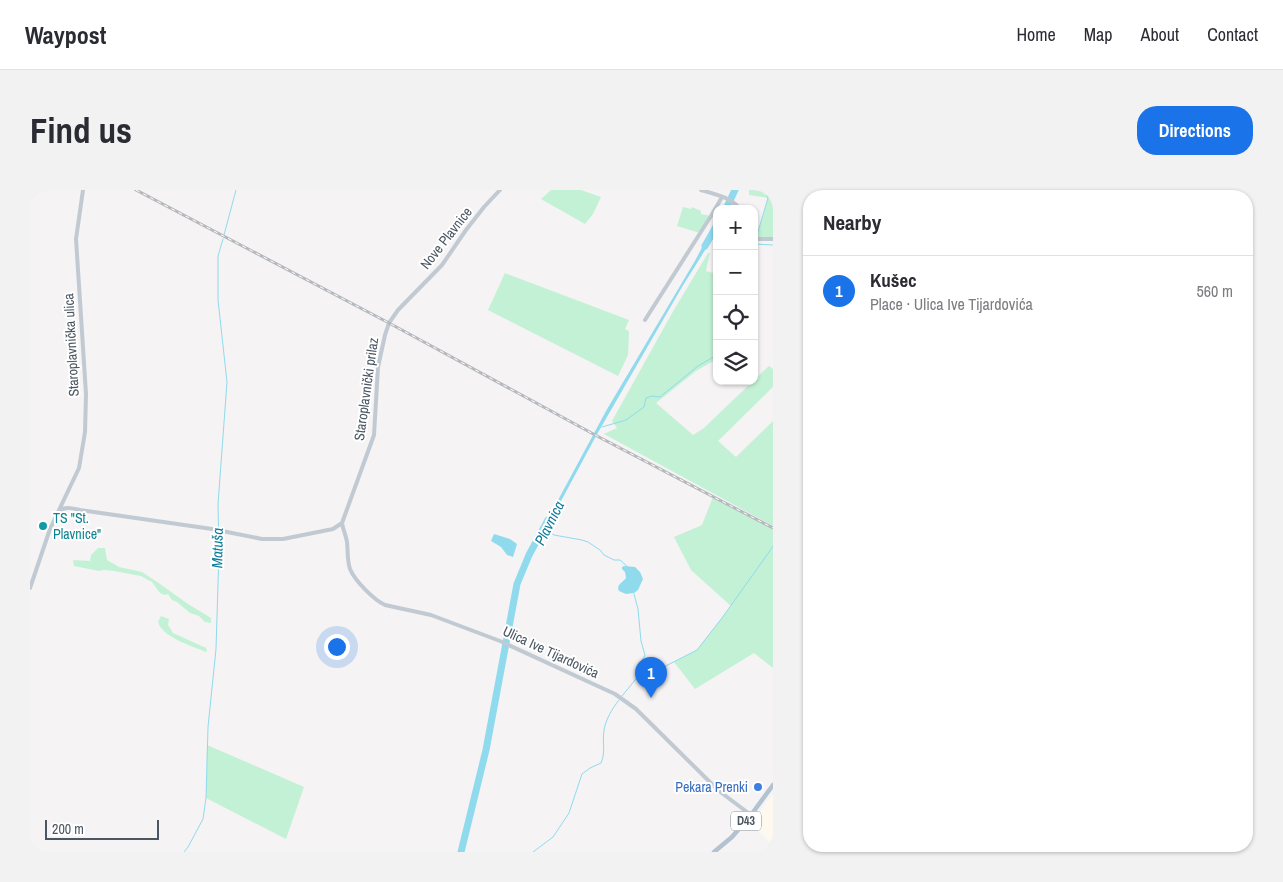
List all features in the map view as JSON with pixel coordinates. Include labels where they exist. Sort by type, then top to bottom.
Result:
[{"type":"main road","name":"D43","points":[[714,852],[732,837],[773,785]]},
{"type":"street","name":"Staroplavnička ulica","points":[[31,584],[50,528],[79,468],[85,432],[86,394],[76,240],[83,190]]},
{"type":"street","name":"Nove Plavnice","points":[[389,323],[398,310],[442,265],[466,230],[500,190]]},
{"type":"street","points":[[701,190],[724,198],[737,205]]},
{"type":"street","points":[[644,320],[724,198]]},
{"type":"street","points":[[758,239],[773,239]]},
{"type":"street","name":"Staroplavnički prilaz","points":[[342,523],[374,435],[378,367],[389,323]]},
{"type":"street","points":[[66,496],[69,507]]},
{"type":"street","points":[[58,512],[69,507],[212,529],[262,539],[283,539],[333,529],[342,523]]},
{"type":"street","name":"Ulica Ive Tijardovića","points":[[342,523],[347,539],[350,570],[364,589],[379,602],[385,605],[431,614],[500,641],[614,694],[636,709],[719,791],[751,815]]},
{"type":"street","points":[[333,529],[344,534]]},
{"type":"shaded area","points":[[773,794],[773,845],[756,829],[761,822],[755,818]]},
{"type":"green space","points":[[551,190],[581,190],[601,197],[593,214],[585,224],[541,199]]},
{"type":"green space","points":[[749,190],[773,190],[773,239],[758,239],[758,232],[768,198],[749,195]]},
{"type":"green space","points":[[683,207],[691,209],[692,207],[701,211],[701,214],[711,216],[700,233],[677,226]]},
{"type":"green space","points":[[708,253],[710,253],[706,271],[713,273],[713,361],[696,371],[656,403],[693,435],[704,428],[749,385],[758,385],[758,376],[769,366],[773,369],[773,387],[718,441],[736,457],[773,421],[773,526],[604,434],[617,428],[612,421]]},
{"type":"green space","points":[[505,273],[629,320],[625,329],[629,331],[628,355],[618,376],[488,310]]},
{"type":"green space","points":[[713,497],[773,528],[773,668],[754,653],[695,689],[674,662],[697,650],[731,606],[691,570],[674,537],[702,525]]},
{"type":"green space","points":[[98,548],[105,548],[107,560],[119,567],[142,572],[211,618],[211,623],[205,622],[199,616],[190,613],[172,600],[168,594],[160,593],[152,582],[141,576],[74,566],[73,560],[90,561],[91,555]]},
{"type":"green space","points":[[161,616],[169,619],[168,625],[173,633],[206,648],[207,651],[171,637],[158,622]]},
{"type":"green space","points":[[207,745],[304,787],[286,839],[206,798]]},
{"type":"water","points":[[707,238],[709,238],[707,247],[596,436],[546,529],[543,528],[606,411]]},
{"type":"water","points":[[494,534],[510,539],[517,544],[513,557],[507,555],[501,547],[491,541]]},
{"type":"water","points":[[624,566],[635,567],[643,579],[638,590],[634,593],[626,594],[618,589],[626,578],[625,572],[622,569]]},
{"type":"waterway","name":"Matuša","points":[[224,235],[236,190]]},
{"type":"waterway","name":"Plavnica","points":[[728,205],[735,190]]},
{"type":"waterway","points":[[758,232],[768,198],[764,190]]},
{"type":"waterway","name":"Plavnica","points":[[705,246],[713,232]]},
{"type":"waterway","name":"Matuša","points":[[184,852],[203,819],[206,798],[208,727],[216,649],[219,552],[218,504],[227,382],[218,300],[218,256],[223,239]]},
{"type":"waterway","points":[[758,244],[773,245]]},
{"type":"waterway","points":[[602,427],[626,420],[644,407],[646,398],[652,396],[660,397],[698,366],[713,357]]},
{"type":"waterway","name":"Plavnica","points":[[461,852],[486,750],[517,584],[529,555],[548,520]]},
{"type":"waterway","points":[[544,528],[554,535],[588,542],[604,555],[614,560],[620,560],[629,568]]},
{"type":"waterway","points":[[640,674],[652,673],[697,650],[773,546]]},
{"type":"waterway","points":[[622,696],[640,674],[641,663],[645,655],[634,594]]},
{"type":"waterway","points":[[533,852],[553,837],[569,813],[582,774],[601,763],[605,726],[619,700]]},
{"type":"railway","points":[[136,190],[773,528]]},
{"type":"place","name":"TS \"St. Plavnice\"","points":[[43,526]]},
{"type":"place","name":"Kušec","points":[[651,698]]},
{"type":"place","name":"Pekara Prenki","points":[[758,787]]}]
